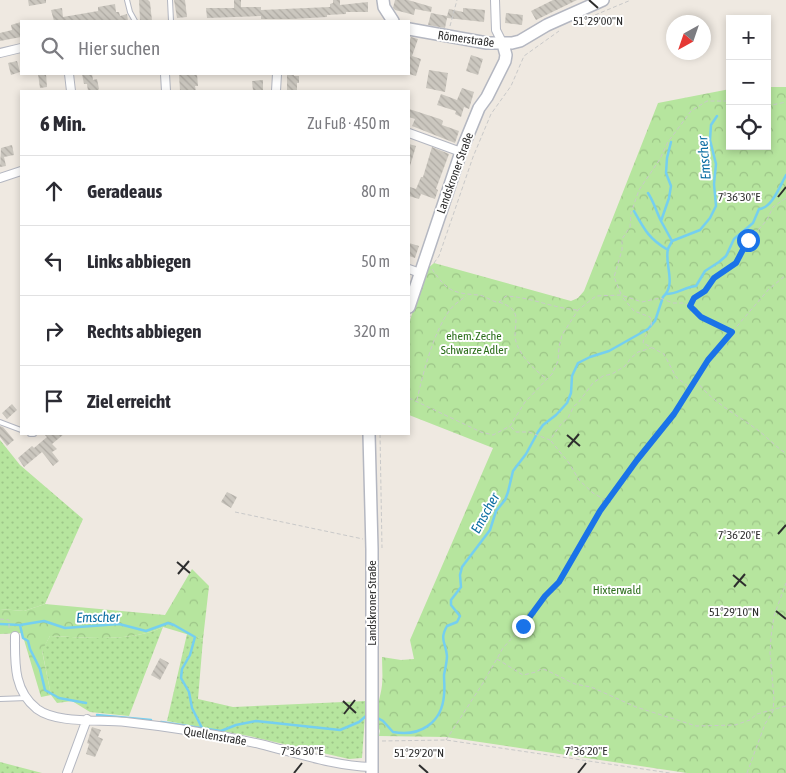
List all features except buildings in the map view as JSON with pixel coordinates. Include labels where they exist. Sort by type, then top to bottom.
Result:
[{"type":"street","points":[[383,0],[384,7],[392,20]]},
{"type":"street","points":[[495,0],[496,30],[502,44]]},
{"type":"street","name":"Römerstraße","points":[[410,29],[448,37],[502,44],[520,41],[547,25],[603,0]]},
{"type":"street","name":"Landskroner Straße","points":[[410,310],[425,270],[461,152],[479,108],[487,98],[505,61],[506,54],[502,44]]},
{"type":"street","points":[[0,53],[20,48]]},
{"type":"street","points":[[69,75],[71,90]]},
{"type":"street","points":[[166,75],[166,90]]},
{"type":"street","points":[[276,75],[276,90]]},
{"type":"street","points":[[410,133],[461,152]]},
{"type":"street","points":[[0,178],[20,171]]},
{"type":"street","points":[[410,269],[425,270]]},
{"type":"street","name":"Landskroner Straße","points":[[370,435],[372,770]]},
{"type":"street","name":"Quellenstraße","points":[[16,636],[16,675],[18,684],[37,709],[47,714],[72,719],[156,726],[229,737],[372,770]]},
{"type":"street","points":[[67,773],[87,719]]},
{"type":"lane","points":[[127,0],[134,20]]},
{"type":"lane","points":[[170,0],[171,20]]},
{"type":"lane","points":[[0,422],[20,430]]},
{"type":"lane","points":[[0,699],[27,698]]},
{"type":"path","points":[[448,37],[457,0]]},
{"type":"path","points":[[587,8],[631,0]]},
{"type":"path","points":[[547,380],[532,366],[518,348],[515,335],[516,316],[506,304],[486,299],[479,295],[467,295],[450,290],[425,270],[439,256],[473,157],[491,114],[511,86],[524,56],[560,30]]},
{"type":"path","points":[[690,388],[676,377],[664,354],[643,343],[644,336],[651,328],[652,322],[650,317],[634,311],[621,296],[614,277],[622,250],[622,239],[630,226],[631,213],[638,190],[660,159],[679,126],[691,111],[707,101],[726,101]]},
{"type":"path","points":[[771,105],[786,102]]},
{"type":"path","points":[[690,306],[694,298],[705,291],[714,278],[736,263],[744,246],[767,220],[773,206],[786,198]]},
{"type":"path","points":[[446,740],[506,644],[523,626],[545,596],[559,582],[607,501],[674,414],[708,360],[769,289],[786,275]]},
{"type":"path","points":[[416,401],[435,339],[449,311],[467,295]]},
{"type":"path","points":[[499,302],[506,296],[523,297],[578,310]]},
{"type":"path","points":[[410,398],[480,432],[493,435],[510,426],[525,402],[552,374],[558,361],[562,335],[578,310],[596,296],[621,296],[642,302],[660,298],[690,306],[701,317],[732,332]]},
{"type":"path","points":[[550,440],[593,383],[625,366],[638,352],[652,347]]},
{"type":"path","points":[[695,380],[700,387],[726,408],[758,430],[786,453]]},
{"type":"path","points":[[510,426],[516,432],[529,432],[550,440],[569,463],[579,480],[593,493],[607,501]]},
{"type":"path","points":[[235,512],[371,541]]},
{"type":"path","points":[[747,773],[765,724],[773,711],[771,637],[774,616],[786,583]]},
{"type":"path","points":[[0,619],[9,620],[9,629]]},
{"type":"path","points":[[497,659],[522,675],[536,672],[541,668],[575,684],[591,687],[636,707],[696,726],[735,725],[750,720],[757,714],[786,706]]},
{"type":"path","points":[[371,742],[446,740],[670,773]]},
{"type":"green space","name":"Hixterwald","points":[[771,87],[786,87],[786,773],[687,773],[446,737],[379,736],[377,713],[382,685],[382,657],[401,660],[414,659],[410,640],[493,448],[410,415],[410,320],[427,269],[434,263],[571,301],[578,298],[584,291],[658,103],[726,90],[726,150],[771,150]]},
{"type":"green space","points":[[0,440],[20,465],[83,519],[45,604],[24,611],[0,609]]},
{"type":"green space","points":[[192,569],[209,586],[203,639],[163,627],[150,632],[122,637],[50,636],[42,651],[51,695],[41,697],[22,633],[0,634],[0,609],[24,611],[45,604],[165,615]]},
{"type":"green space","points":[[163,627],[129,716],[90,712],[72,701],[57,703],[51,695],[42,650],[50,636],[122,637],[150,632]]},
{"type":"green space","points":[[187,634],[203,639],[198,699],[233,707],[366,701],[362,758],[349,759],[249,736],[167,721]]},
{"type":"green space","points":[[0,762],[42,773],[0,773]]},
{"type":"waterway","name":"Emscher","points":[[376,717],[383,721],[393,732],[403,733],[420,730],[428,726],[439,713],[444,695],[444,675],[447,658],[443,635],[447,626],[457,622],[460,616],[451,605],[451,600],[461,587],[460,575],[462,567],[490,530],[496,511],[505,500],[513,471],[526,454],[543,425],[567,403],[571,393],[572,376],[578,363],[609,351],[648,329],[655,321],[669,286],[667,255],[672,241],[700,230],[710,218],[716,206],[714,184],[716,164],[710,140],[711,125],[717,116]]},
{"type":"waterway","points":[[671,142],[666,173],[671,186],[661,221],[672,241]]},
{"type":"waterway","name":"Emscher","points":[[666,294],[696,286],[705,271],[726,256],[734,239],[753,223],[759,209],[764,208],[772,201],[786,175]]},
{"type":"waterway","points":[[648,193],[661,221]]},
{"type":"waterway","points":[[634,211],[648,233],[656,242],[668,250]]},
{"type":"waterway","name":"Emscher","points":[[0,624],[20,625],[44,621],[65,628],[119,624],[146,631],[168,623],[174,625],[195,637],[190,655],[182,669],[181,678],[189,692],[192,708],[202,728]]},
{"type":"waterway","points":[[20,625],[23,638],[28,641],[40,669],[45,690],[59,698],[86,703]]},
{"type":"waterway","points":[[97,715],[151,720]]},
{"type":"waterway","name":"Emscher","points":[[161,722],[221,731],[236,725],[256,721],[340,730],[359,722],[366,716]]},
{"type":"route","points":[[523,626],[545,596],[559,582],[600,511],[637,460],[682,404],[708,360],[732,332],[710,323],[694,312],[690,306],[694,298],[705,291],[718,274],[736,263],[748,240]]},
{"type":"park label","name":"ehem. Zeche Schwarze Adler","points":[[474,343]]}]
